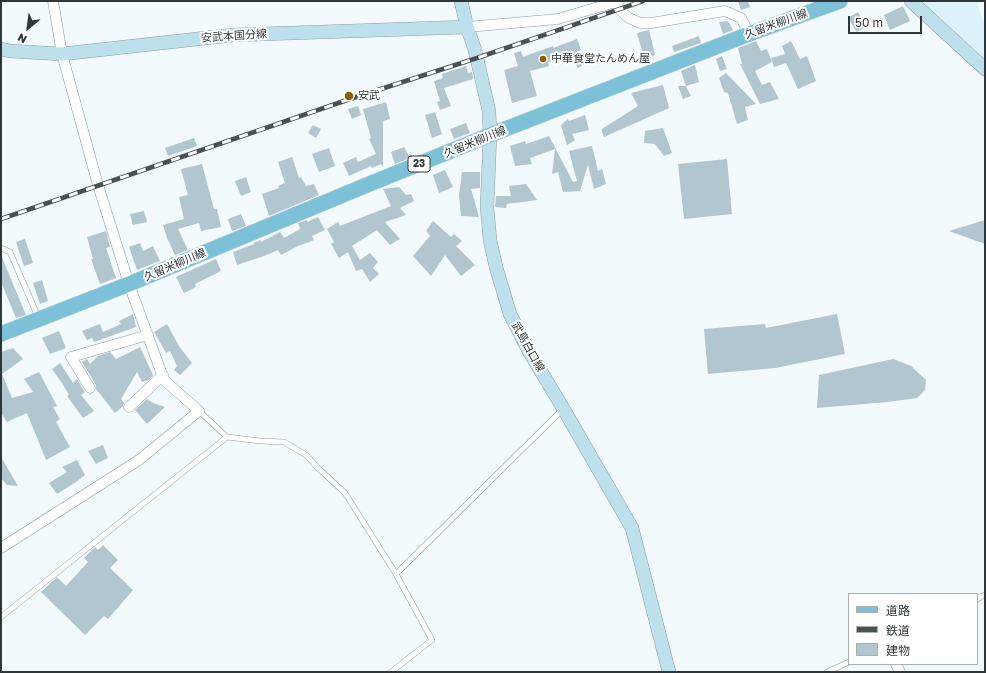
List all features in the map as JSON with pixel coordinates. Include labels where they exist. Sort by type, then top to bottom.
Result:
[{"type":"main road","name":"武島白口線","points":[[461,1],[467,27],[475,50],[489,111],[490,135],[487,207],[490,240],[496,267],[510,314],[530,354],[632,528],[669,672]]},
{"type":"main road","name":"久留米柳川線","points":[[1,334],[129,284],[490,135],[749,34],[840,1]]},
{"type":"main road","points":[[911,1],[985,69]]},
{"type":"main road","name":"安武本国分線","points":[[1,49],[10,51],[62,54],[233,35],[467,27]]},
{"type":"street","points":[[1,548],[139,460],[199,411],[164,380],[129,284],[98,185],[62,54],[53,1]]},
{"type":"street","points":[[467,27],[558,19],[617,2],[619,9],[629,18],[640,23],[651,23],[725,11],[741,18],[749,34]]},
{"type":"street","points":[[90,388],[71,357],[148,335]]},
{"type":"street","points":[[129,407],[163,375]]},
{"type":"lane","points":[[1,248],[10,252],[39,320]]},
{"type":"lane","points":[[396,574],[563,408]]},
{"type":"lane","points":[[199,411],[227,437],[284,442],[306,455],[345,493],[396,574],[432,640],[391,672]]},
{"type":"lane","points":[[1,617],[227,437]]},
{"type":"lane","points":[[827,672],[848,662]]},
{"type":"shaded area","points":[[916,1],[982,1],[977,3],[985,26],[985,52],[980,59]]},
{"type":"building","points":[[738,1],[748,1],[750,7],[741,10]]},
{"type":"building","points":[[903,6],[910,21],[890,30],[884,15]]},
{"type":"building","points":[[858,12],[866,26],[857,32],[848,18]]},
{"type":"building","points":[[728,21],[733,30],[723,34],[719,22]]},
{"type":"building","points":[[649,30],[655,55],[644,58],[637,33]]},
{"type":"building","points":[[699,36],[701,43],[674,52],[672,46]]},
{"type":"building","points":[[577,39],[581,50],[577,52],[582,66],[578,68],[570,55],[548,62],[549,66],[530,71],[537,96],[512,103],[504,70],[518,66],[514,53],[521,51],[523,57]]},
{"type":"building","points":[[756,41],[761,51],[767,49],[772,62],[755,71],[762,85],[770,82],[779,99],[760,104],[740,64],[742,64],[738,48]]},
{"type":"building","points":[[791,41],[800,59],[807,56],[816,81],[798,89],[786,63],[774,67],[771,58],[785,54],[782,46]]},
{"type":"building","points":[[722,56],[727,69],[720,71],[716,59]]},
{"type":"building","points":[[695,65],[699,82],[686,86],[681,71]]},
{"type":"building","points":[[466,66],[468,73],[472,72],[473,79],[444,88],[451,106],[440,110],[437,102],[440,101],[434,81],[443,78],[442,74]]},
{"type":"building","points":[[726,73],[756,104],[745,107],[748,120],[737,124],[728,93],[724,92],[719,78]]},
{"type":"building","points":[[663,85],[669,108],[604,137],[602,129],[638,106],[631,93]]},
{"type":"building","points":[[678,86],[686,86],[691,96],[683,99]]},
{"type":"building","points":[[386,102],[390,119],[383,121],[383,167],[381,164],[372,168],[371,166],[349,176],[343,163],[356,157],[358,162],[376,154],[369,139],[371,138],[363,109]]},
{"type":"building","points":[[358,106],[361,115],[352,119],[348,109]]},
{"type":"building","points":[[435,112],[442,134],[432,138],[425,115]]},
{"type":"building","points":[[585,115],[589,130],[572,134],[575,140],[567,145],[561,125],[568,119],[569,121]]},
{"type":"building","points":[[466,123],[470,133],[454,139],[450,129]]},
{"type":"building","points":[[313,125],[321,129],[316,138],[308,133]]},
{"type":"building","points":[[663,128],[672,153],[664,156],[655,144],[644,143],[645,131]]},
{"type":"building","points":[[549,136],[573,182],[577,181],[569,151],[592,146],[598,171],[602,169],[606,184],[594,189],[588,165],[580,191],[563,192],[558,172],[552,174],[555,149],[530,158],[532,164],[515,166],[510,146],[525,141],[526,144]]},
{"type":"building","points":[[194,138],[197,146],[168,156],[165,148]]},
{"type":"building","points":[[404,147],[410,158],[395,164],[391,152]]},
{"type":"building","points":[[329,148],[335,166],[319,172],[312,154]]},
{"type":"building","points":[[292,157],[299,178],[301,177],[306,186],[314,184],[319,195],[269,216],[262,194],[279,188],[278,186],[285,183],[278,162]]},
{"type":"building","points":[[727,159],[732,214],[684,219],[678,164]]},
{"type":"building","points":[[202,164],[214,209],[217,209],[221,227],[201,231],[199,223],[178,229],[188,250],[175,255],[163,225],[184,219],[179,197],[188,195],[181,169]]},
{"type":"building","points":[[445,170],[453,187],[439,193],[433,175]]},
{"type":"building","points":[[462,172],[480,172],[480,188],[471,189],[479,217],[461,216],[459,195]]},
{"type":"building","points":[[246,177],[251,192],[241,196],[235,181]]},
{"type":"building","points":[[526,184],[537,200],[507,204],[506,208],[495,207],[496,196],[511,196],[509,186]]},
{"type":"building","points":[[399,187],[406,195],[411,194],[414,201],[400,208],[406,215],[385,222],[400,239],[390,245],[377,230],[352,246],[360,260],[370,253],[378,262],[373,268],[379,274],[370,282],[362,269],[356,271],[348,252],[339,258],[331,244],[334,242],[327,229],[338,222],[340,226],[391,206],[383,189]]},
{"type":"building","points":[[144,211],[147,222],[133,225],[130,214]]},
{"type":"building","points":[[241,214],[246,226],[232,231],[228,219]]},
{"type":"building","points":[[318,217],[325,230],[312,236],[314,240],[281,255],[278,250],[237,265],[233,252],[254,244],[260,240],[261,242],[280,232],[284,238],[300,229],[298,223],[307,220],[307,222]]},
{"type":"building","points":[[985,220],[985,244],[949,231]]},
{"type":"building","points":[[433,221],[451,237],[454,234],[462,241],[456,246],[475,265],[461,276],[445,255],[431,276],[413,256],[430,236],[426,231]]},
{"type":"building","points":[[106,231],[110,247],[106,248],[116,278],[100,284],[91,259],[93,259],[87,237]]},
{"type":"building","points":[[25,239],[33,263],[24,266],[16,242]]},
{"type":"building","points":[[140,243],[143,251],[153,246],[160,261],[137,270],[129,247]]},
{"type":"building","points":[[1,255],[26,315],[16,318],[1,282]]},
{"type":"building","points":[[216,259],[221,271],[195,284],[196,287],[184,293],[176,277]]},
{"type":"building","points":[[42,280],[48,301],[40,304],[33,283]]},
{"type":"building","points":[[133,314],[136,327],[94,342],[92,338],[87,340],[82,331],[100,324],[103,332],[121,324],[119,321]]},
{"type":"building","points":[[837,314],[845,354],[775,368],[708,374],[704,329],[765,324],[766,328]]},
{"type":"building","points":[[167,324],[179,346],[192,363],[180,375],[174,370],[177,366],[170,351],[166,353],[154,332]]},
{"type":"building","points":[[59,331],[66,348],[50,354],[42,338]]},
{"type":"building","points":[[140,347],[153,375],[149,380],[142,382],[137,372],[121,399],[124,403],[123,406],[115,413],[96,389],[96,385],[82,362],[87,359],[90,364],[98,356],[110,352],[116,359]]},
{"type":"building","points":[[13,348],[23,359],[2,374],[12,398],[33,392],[24,379],[39,372],[57,406],[53,407],[60,419],[56,422],[70,447],[46,460],[27,413],[7,422],[1,413],[1,352]]},
{"type":"building","points":[[893,359],[911,366],[926,380],[925,390],[917,398],[817,408],[819,375]]},
{"type":"building","points":[[60,363],[73,383],[77,379],[85,392],[81,395],[94,411],[83,418],[67,396],[69,395],[52,369]]},
{"type":"building","points":[[147,399],[153,403],[165,407],[147,424],[135,410]]},
{"type":"building","points":[[103,445],[108,458],[96,464],[88,451]]},
{"type":"building","points":[[1,457],[18,486],[7,485],[1,478]]},
{"type":"building","points":[[77,460],[85,475],[57,494],[49,483],[67,472],[62,467]]},
{"type":"building","points":[[103,545],[118,560],[110,568],[133,590],[108,619],[104,616],[85,635],[41,592],[57,577],[66,586],[88,562],[84,558],[95,547],[98,550]]},
{"type":"railway","points":[[1,219],[350,99],[477,58],[643,1]]},
{"type":"place","name":"中華食堂たんめん屋","points":[[543,59]]},
{"type":"place","name":"安武","points":[[349,96]]}]
